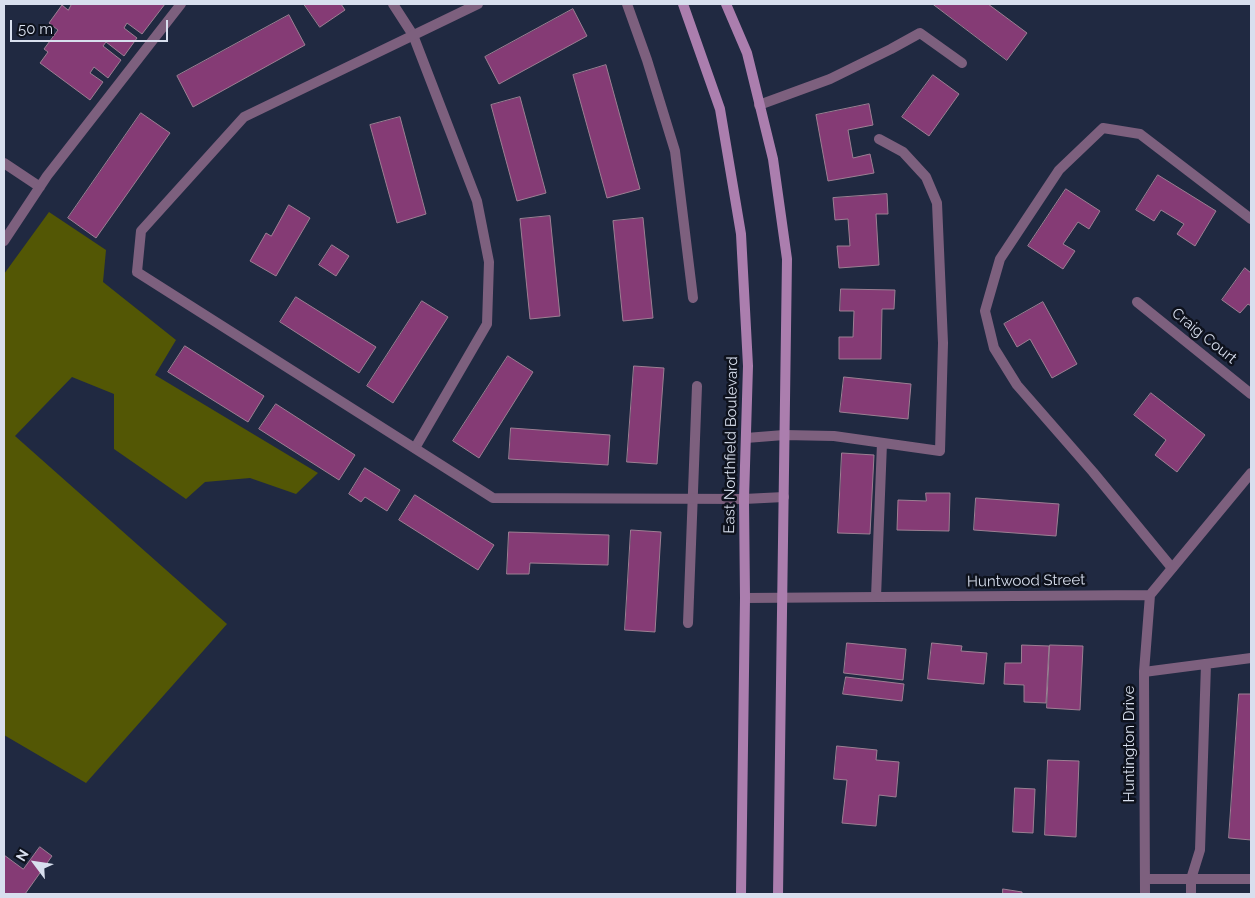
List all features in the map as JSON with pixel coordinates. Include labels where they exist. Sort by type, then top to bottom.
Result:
[{"type":"main road","name":"East Northfield Boulevard","points":[[683,4],[720,109],[741,234],[748,366],[744,499],[745,598],[740,894]]},
{"type":"main road","points":[[726,4],[746,53],[773,159],[787,259],[778,894]]},
{"type":"street","points":[[4,241],[40,188],[181,4]]},
{"type":"street","points":[[393,4],[414,35],[477,201],[489,262],[487,324],[415,448]]},
{"type":"street","points":[[478,4],[244,117],[140,231],[137,272],[493,498],[744,499],[784,497]]},
{"type":"street","points":[[627,4],[647,60],[674,151],[693,298]]},
{"type":"street","points":[[759,104],[830,79],[920,33],[962,62]]},
{"type":"street","points":[[1172,568],[1018,385],[994,348],[985,311],[1000,259],[1059,170],[1103,128],[1140,134],[1251,219]]},
{"type":"street","points":[[746,438],[784,434],[834,436],[940,452],[943,342],[937,203],[926,177],[903,152],[879,139]]},
{"type":"street","points":[[4,164],[40,188]]},
{"type":"street","name":"Craig Court","points":[[1137,302],[1251,394]]},
{"type":"street","points":[[688,623],[697,386]]},
{"type":"street","points":[[876,597],[882,443]]},
{"type":"street","points":[[1150,595],[1251,473]]},
{"type":"street","name":"Huntwood Street","points":[[745,598],[1150,595]]},
{"type":"street","name":"Huntington Drive","points":[[1145,894],[1144,672],[1150,595]]},
{"type":"street","points":[[1144,672],[1251,658]]},
{"type":"street","points":[[1191,894],[1190,879],[1200,850],[1206,664]]},
{"type":"street","points":[[1145,879],[1251,879]]},
{"type":"shaded area","points":[[49,212],[106,250],[103,282],[176,340],[155,375],[318,473],[296,494],[250,478],[205,482],[186,499],[114,449],[114,394],[72,377],[15,436],[227,624],[86,783],[4,735],[4,274]]},
{"type":"building","points":[[72,4],[165,4],[142,34],[127,23],[124,28],[137,38],[124,56],[106,42],[103,46],[121,60],[108,78],[94,67],[90,73],[103,82],[90,100],[40,63],[48,52],[44,49],[58,30],[49,23],[62,5],[68,10]]},
{"type":"building","points":[[304,4],[341,4],[345,10],[320,27]]},
{"type":"building","points":[[933,4],[988,4],[1027,33],[1007,60]]},
{"type":"building","points":[[573,9],[587,36],[499,84],[485,57]]},
{"type":"building","points":[[289,15],[305,45],[193,107],[177,76]]},
{"type":"building","points":[[606,65],[640,189],[607,198],[573,75]]},
{"type":"building","points":[[933,75],[959,94],[929,136],[902,117]]},
{"type":"building","points":[[520,97],[546,193],[517,201],[491,105]]},
{"type":"building","points":[[869,104],[873,125],[848,130],[853,158],[870,154],[874,173],[828,181],[816,115]]},
{"type":"building","points":[[141,113],[170,133],[96,238],[68,218]]},
{"type":"building","points":[[400,117],[426,214],[397,223],[370,125]]},
{"type":"building","points":[[1158,175],[1216,211],[1195,246],[1177,234],[1184,224],[1161,210],[1154,221],[1136,210]]},
{"type":"building","points":[[1066,189],[1100,211],[1089,229],[1078,222],[1063,244],[1075,251],[1063,269],[1028,246]]},
{"type":"building","points":[[887,194],[888,214],[876,214],[879,265],[839,268],[837,246],[850,246],[848,219],[835,220],[833,198]]},
{"type":"building","points":[[289,205],[310,218],[276,276],[250,261],[266,233],[271,236]]},
{"type":"building","points":[[550,216],[560,316],[530,319],[520,219]]},
{"type":"building","points":[[643,218],[653,318],[623,321],[613,221]]},
{"type":"building","points":[[332,245],[349,256],[336,276],[319,265]]},
{"type":"building","points":[[1245,268],[1251,273],[1251,306],[1248,304],[1240,313],[1222,300]]},
{"type":"building","points":[[841,289],[895,290],[894,309],[882,309],[881,359],[839,359],[839,337],[853,337],[854,311],[840,311]]},
{"type":"building","points":[[296,297],[376,347],[359,373],[280,322]]},
{"type":"building","points":[[422,301],[448,317],[393,403],[367,386]]},
{"type":"building","points":[[1043,302],[1077,364],[1052,378],[1030,339],[1017,347],[1004,324]]},
{"type":"building","points":[[185,346],[264,396],[248,422],[168,372]]},
{"type":"building","points":[[508,356],[533,372],[479,458],[453,441]]},
{"type":"building","points":[[634,366],[664,368],[657,464],[627,462]]},
{"type":"building","points":[[844,377],[911,384],[908,419],[840,412]]},
{"type":"building","points":[[1151,393],[1205,435],[1177,472],[1155,455],[1166,440],[1134,415]]},
{"type":"building","points":[[276,404],[355,455],[339,480],[259,429]]},
{"type":"building","points":[[511,428],[610,435],[608,465],[509,459]]},
{"type":"building","points":[[842,453],[874,455],[870,534],[838,533]]},
{"type":"building","points":[[365,468],[400,490],[387,511],[365,497],[361,502],[349,494]]},
{"type":"building","points":[[926,493],[950,493],[949,531],[897,530],[898,500],[926,501]]},
{"type":"building","points":[[415,495],[494,545],[478,570],[399,520]]},
{"type":"building","points":[[976,498],[1059,504],[1056,536],[974,530]]},
{"type":"building","points":[[631,530],[661,532],[655,632],[625,630]]},
{"type":"building","points":[[509,532],[609,535],[608,565],[530,563],[529,574],[507,574]]},
{"type":"building","points":[[847,643],[906,649],[903,680],[844,673]]},
{"type":"building","points":[[932,643],[962,646],[961,651],[987,653],[984,684],[928,679]]},
{"type":"building","points":[[1022,645],[1049,646],[1046,703],[1024,702],[1024,685],[1004,684],[1005,663],[1021,663]]},
{"type":"building","points":[[1050,645],[1083,646],[1080,710],[1047,708]]},
{"type":"building","points":[[846,677],[904,684],[902,701],[843,694]]},
{"type":"building","points":[[1239,694],[1251,694],[1251,840],[1229,838]]},
{"type":"building","points":[[837,746],[877,750],[876,760],[899,762],[896,797],[879,795],[876,826],[842,823],[847,780],[834,779]]},
{"type":"building","points":[[1048,760],[1079,761],[1076,837],[1045,835]]},
{"type":"building","points":[[1015,788],[1035,789],[1033,833],[1013,832]]},
{"type":"building","points":[[40,847],[52,856],[25,894],[4,894],[4,855],[23,869]]},
{"type":"building","points":[[1003,889],[1022,892],[1022,894],[1003,894]]}]
